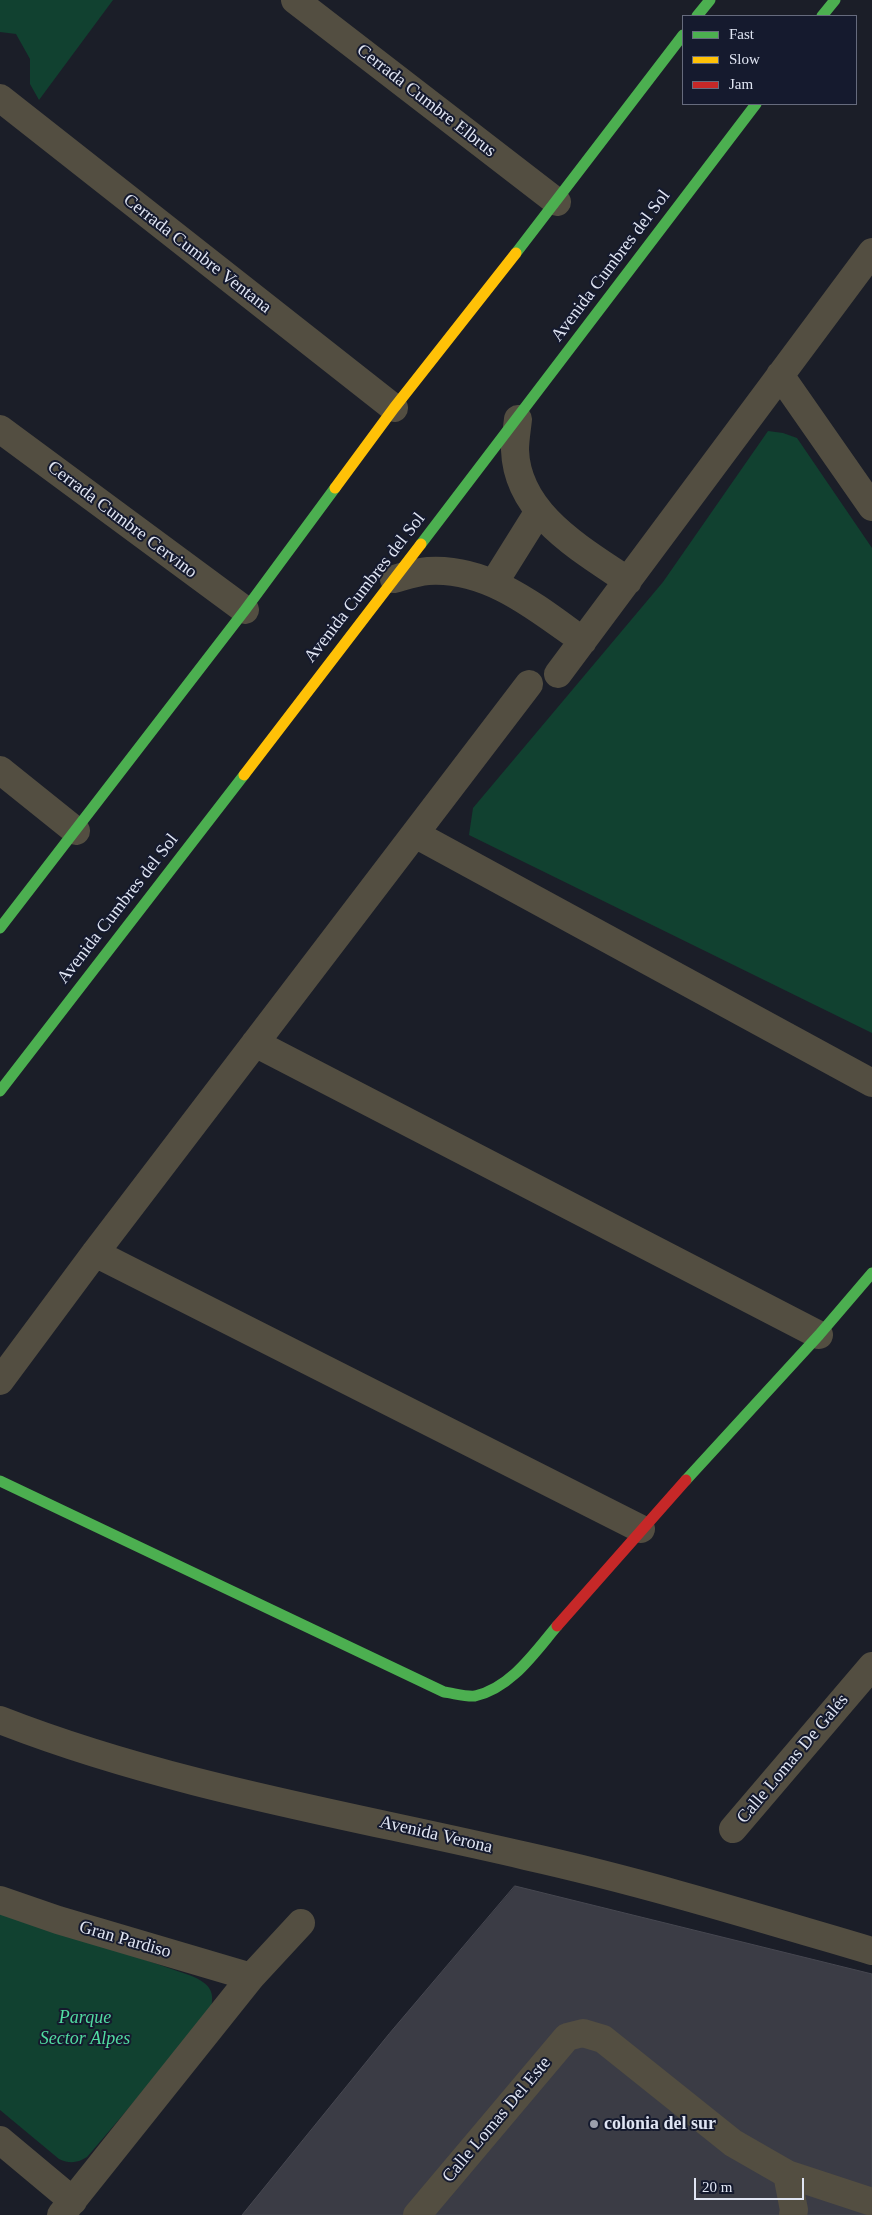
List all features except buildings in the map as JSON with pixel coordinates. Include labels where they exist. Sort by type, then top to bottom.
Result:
[{"type":"main road","points":[[698,15],[710,0]]},
{"type":"main road","points":[[823,15],[835,0]]},
{"type":"main road","points":[[0,928],[245,610],[394,408],[556,202],[682,36]]},
{"type":"main road","name":"Avenida Cumbres del Sol","points":[[0,1091],[518,419],[755,105]]},
{"type":"main road","points":[[0,1482],[444,1692],[474,1696],[501,1685],[519,1670],[640,1529],[819,1336],[872,1273]]},
{"type":"street","name":"Cerrada Cumbre Elbrus","points":[[295,0],[556,202]]},
{"type":"street","name":"Cerrada Cumbre Ventana","points":[[0,98],[394,408]]},
{"type":"street","points":[[558,674],[872,252]]},
{"type":"street","points":[[780,375],[872,507]]},
{"type":"street","points":[[518,419],[515,451],[522,483],[539,511],[564,538],[628,581]]},
{"type":"street","name":"Cerrada Cumbre Cervino","points":[[0,429],[245,610]]},
{"type":"street","points":[[494,583],[539,511]]},
{"type":"street","points":[[394,579],[427,571],[461,573],[494,583],[524,600],[583,641]]},
{"type":"street","points":[[0,1381],[95,1253],[529,684]]},
{"type":"street","points":[[0,770],[76,831]]},
{"type":"street","points":[[415,834],[872,1082]]},
{"type":"street","points":[[255,1044],[819,1336]]},
{"type":"street","points":[[95,1253],[640,1529]]},
{"type":"street","name":"Calle Lomas De Galés","points":[[733,1829],[872,1666]]},
{"type":"street","name":"Avenida Verona","points":[[0,1720],[60,1743],[173,1777],[631,1880],[872,1951]]},
{"type":"street","name":"Gran Pardiso","points":[[0,1900],[58,1920],[251,1978]]},
{"type":"street","points":[[0,2140],[67,2208],[251,1978],[301,1923]]},
{"type":"street","name":"Calle Lomas Del Este","points":[[416,2215],[567,2037],[583,2034],[603,2039],[733,2143],[788,2174]]},
{"type":"street","points":[[793,2215],[794,2210],[788,2174],[872,2202]]},
{"type":"green space","points":[[0,0],[113,0],[39,100],[30,84],[30,59],[16,34],[0,32]]},
{"type":"green space","points":[[768,431],[783,433],[797,438],[872,548],[872,1033],[469,835],[473,808],[663,582]]},
{"type":"green space","name":"Parque Sector Alpes","points":[[0,1910],[189,1975],[207,1985],[212,1994],[209,2014],[87,2157],[77,2162],[67,2162],[59,2159],[0,2110]]},
{"type":"traffic: fast","points":[[698,15],[710,0]]},
{"type":"traffic: fast","points":[[823,15],[835,0]]},
{"type":"traffic: fast","points":[[516,253],[682,36]]},
{"type":"traffic: fast","points":[[421,544],[755,105]]},
{"type":"traffic: fast","points":[[0,928],[245,610],[335,488]]},
{"type":"traffic: fast","points":[[0,1091],[244,775]]},
{"type":"traffic: fast","points":[[686,1480],[819,1335],[872,1273]]},
{"type":"traffic: fast","points":[[0,1481],[444,1692],[475,1696],[488,1692],[500,1685],[521,1668],[557,1626]]},
{"type":"traffic: slow","points":[[335,488],[394,408],[516,253]]},
{"type":"traffic: slow","points":[[244,775],[421,544]]},
{"type":"traffic: jam","points":[[557,1626],[686,1480]]},
{"type":"place","name":"colonia del sur","points":[[594,2124]]}]
